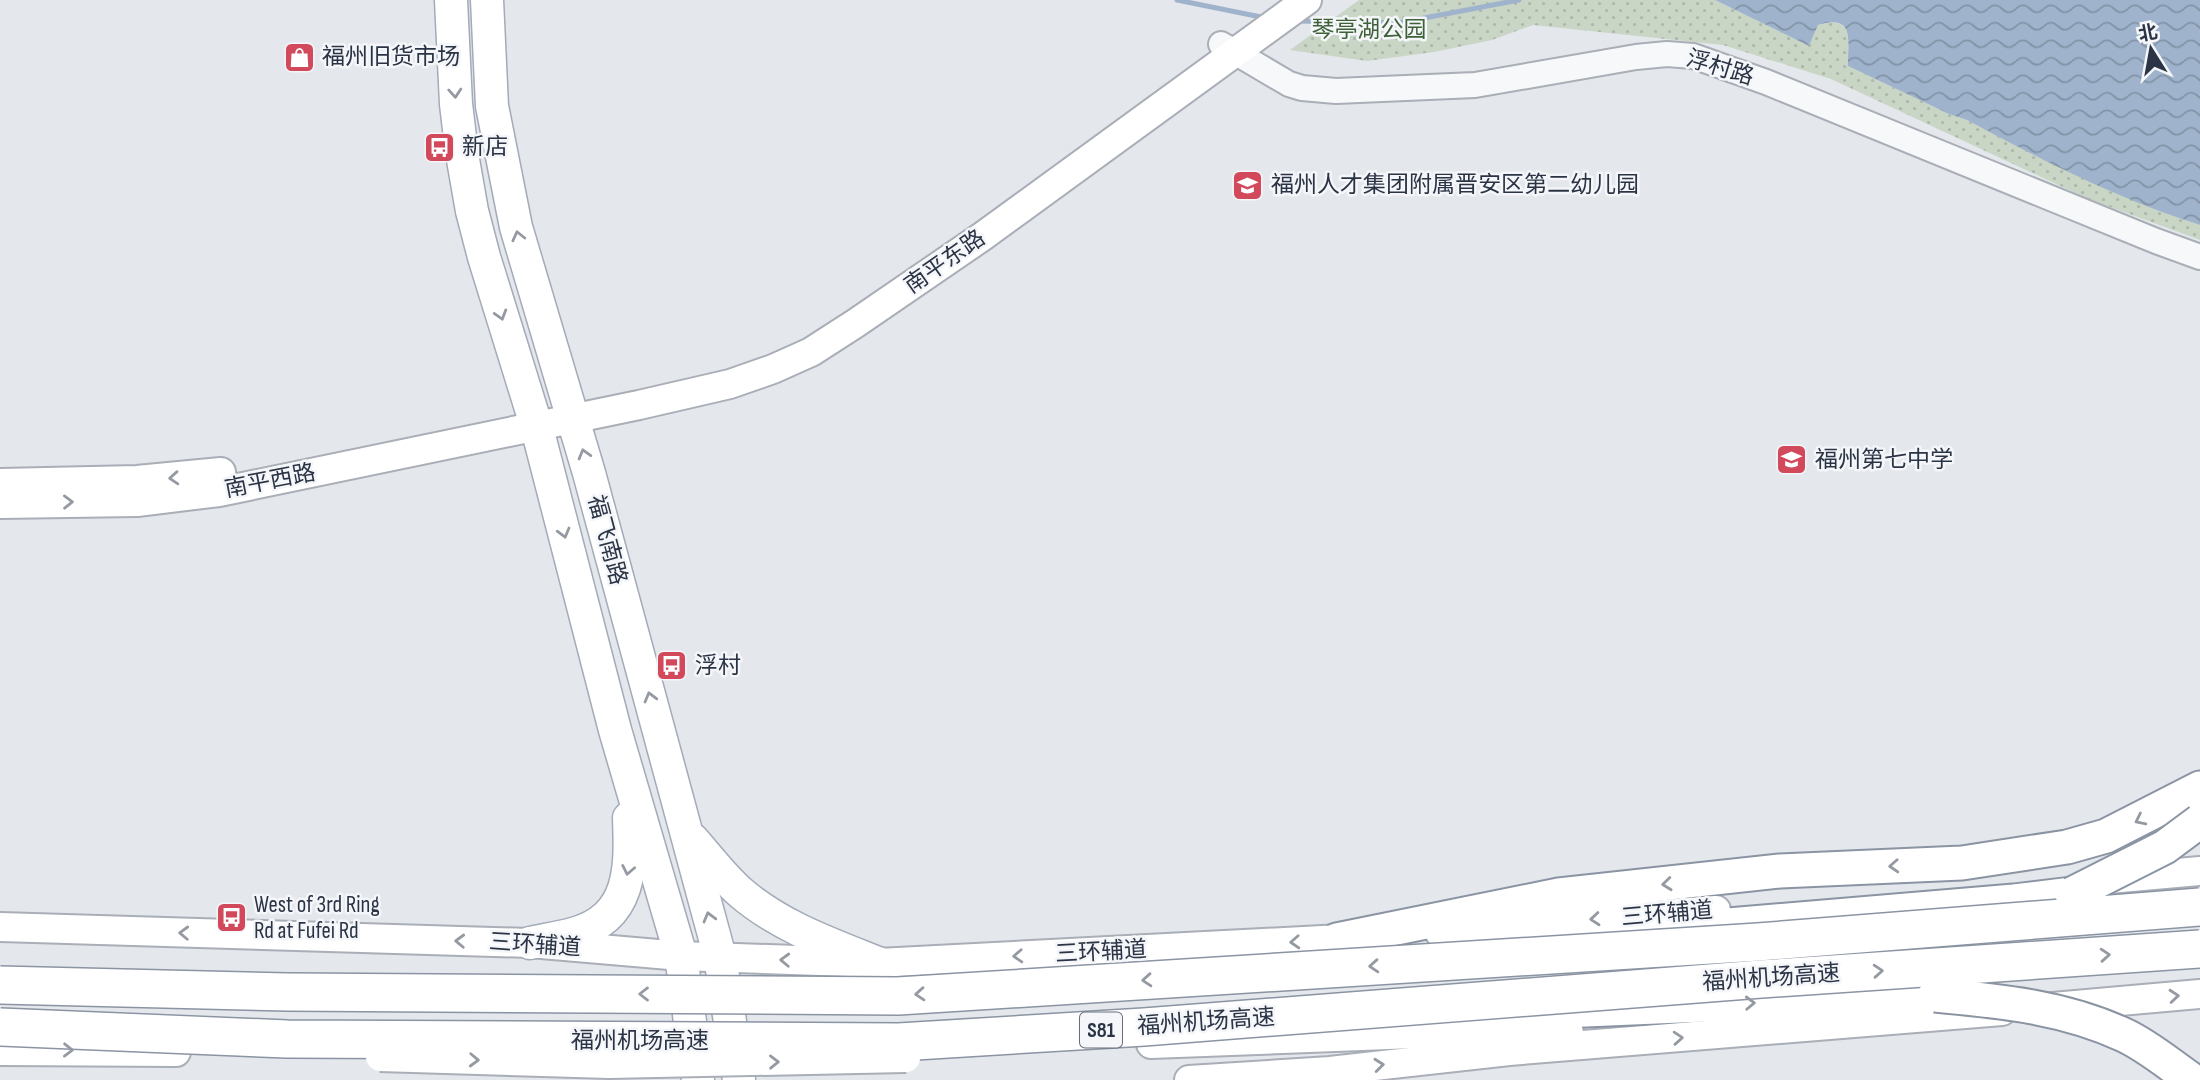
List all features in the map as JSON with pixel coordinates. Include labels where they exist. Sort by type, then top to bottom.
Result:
[{"type":"highway","points":[[1337,940],[1559,895],[1780,871],[1962,863],[2067,848],[2106,836],[2200,788]]},
{"type":"highway","points":[[1412,964],[1673,930],[2072,894],[2165,848],[2200,821]]},
{"type":"highway","name":"福州机场高速","points":[[0,985],[288,992],[898,996],[1758,942],[2200,907]]},
{"type":"highway","name":"福州机场高速","points":[[0,1027],[287,1039],[885,1042],[1144,1027],[1774,978],[2200,949]]},
{"type":"highway","points":[[1144,1027],[1935,995],[2032,1006],[2089,1021],[2127,1036],[2192,1080]]},
{"type":"main road","name":"福飞南路","points":[[451,0],[456,104],[472,211],[533,419],[615,730],[681,956],[698,1080]]},
{"type":"main road","name":"福飞南路","points":[[487,0],[492,106],[509,197],[523,256],[571,410],[720,957],[739,1080]]},
{"type":"main road","name":"南平东路","points":[[533,419],[571,410],[730,384],[811,352],[983,236],[1236,42],[1282,0]]},
{"type":"main road","name":"南平东路","points":[[1236,42],[1307,0]]},
{"type":"main road","name":"南平西路","points":[[0,483],[137,480],[217,473],[533,419]]},
{"type":"main road","name":"南平西路","points":[[0,504],[137,502],[219,492],[533,419]]},
{"type":"main road","points":[[530,943],[575,934],[603,921],[623,894],[630,862],[629,816],[615,730]]},
{"type":"main road","points":[[685,831],[740,892],[773,916],[807,934],[878,963]]},
{"type":"main road","name":"三环辅道","points":[[0,927],[530,943],[681,956],[878,963],[1337,940],[2200,871]]},
{"type":"main road","points":[[1189,1080],[1330,1071],[1509,1051],[2200,994]]},
{"type":"main road","points":[[0,1051],[258,1053],[608,1064],[864,1061],[1082,1047],[1547,1029],[1637,1041]]},
{"type":"street","name":"浮村路","points":[[1236,42],[1289,84],[1336,91],[1475,85],[1636,57],[1667,54],[1693,56],[1766,82],[2200,257]]},
{"type":"green space","name":"琴亭湖公园","points":[[1359,0],[1715,0],[1809,46],[1818,25],[1839,23],[1847,33],[1848,66],[1967,120],[2110,191],[2200,225],[2200,240],[2086,198],[1831,79],[1723,45],[1533,25],[1492,40],[1434,52],[1367,61],[1290,50]]},
{"type":"water","points":[[1715,0],[2200,0],[2200,225],[2081,178],[1967,120],[1848,66],[1847,33],[1839,23],[1818,25],[1809,46]]},
{"type":"waterway","points":[[1177,0],[1266,18]]},
{"type":"waterway","points":[[1297,21],[1398,23],[1519,0]]},
{"type":"place","name":"福州旧货市场","points":[[299,57]]},
{"type":"place","name":"新店","points":[[439,147]]},
{"type":"place","name":"福州人才集团附属晋安区第二幼儿园","points":[[1248,185]]},
{"type":"place","name":"福州第七中学","points":[[1792,460]]},
{"type":"place","name":"浮村","points":[[672,666]]},
{"type":"place","name":"West of 3rd Ring Rd at Fufei Rd","points":[[231,918]]}]
